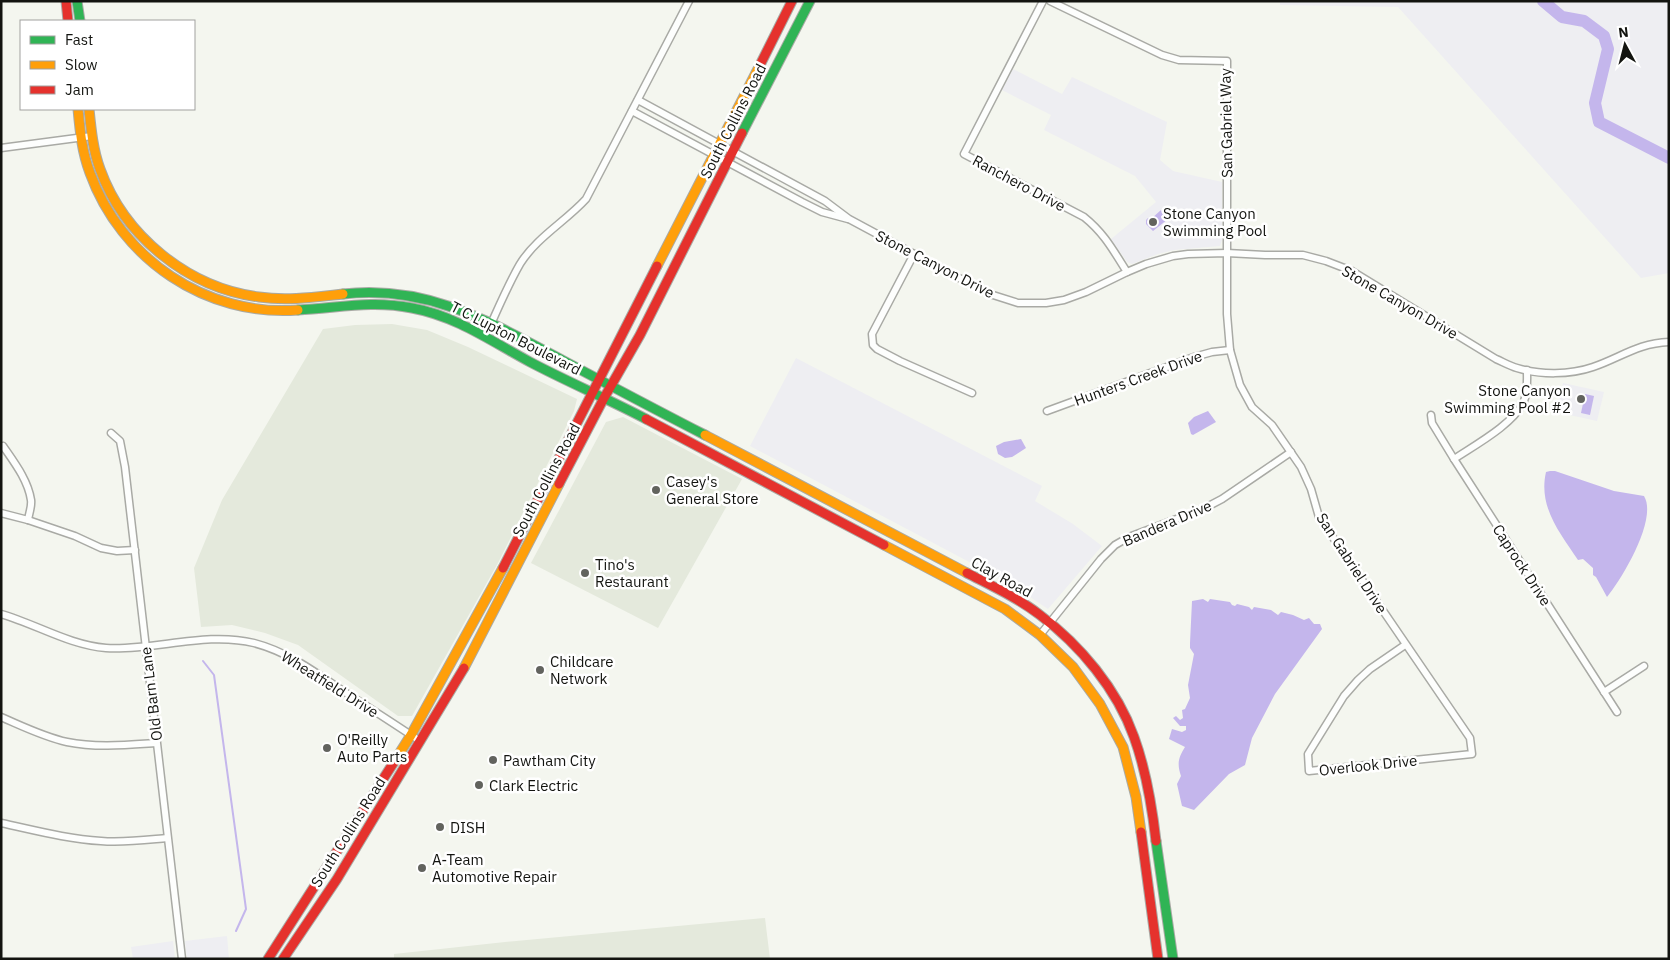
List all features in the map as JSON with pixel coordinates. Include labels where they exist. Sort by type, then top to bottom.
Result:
[{"type":"main road","points":[[66,1],[68,20]]},
{"type":"main road","points":[[78,1],[80,20]]},
{"type":"main road","name":"South Collins Road","points":[[268,959],[411,735],[512,551],[792,1]]},
{"type":"main road","name":"South Collins Road","points":[[283,959],[337,879],[463,670],[526,545],[604,398],[640,335],[810,1]]},
{"type":"main road","name":"T C Lupton Boulevard","points":[[78,110],[81,137],[87,163],[93,180],[117,224],[142,255],[171,277],[211,298],[252,309],[290,311],[374,304],[410,307],[446,317],[604,398]]},
{"type":"main road","name":"T C Lupton Boulevard","points":[[89,110],[92,136],[102,174],[118,206],[130,224],[148,243],[178,268],[213,286],[252,297],[292,299],[368,292],[415,296],[448,305],[491,324],[612,386]]},
{"type":"main road","points":[[171,277],[178,268]]},
{"type":"main road","points":[[332,295],[333,307]]},
{"type":"main road","points":[[485,336],[491,324]]},
{"type":"main road","name":"Clay Road","points":[[612,386],[1004,593],[1039,614],[1074,646],[1101,679],[1126,718],[1142,763],[1152,806],[1172,959]]},
{"type":"main road","name":"Clay Road","points":[[604,398],[731,463],[997,605],[1040,635],[1073,668],[1095,697],[1123,747],[1136,797],[1158,959]]},
{"type":"main road","points":[[518,540],[526,545]]},
{"type":"main road","points":[[512,551],[521,556]]},
{"type":"street","points":[[491,324],[520,264],[540,242],[586,199],[689,1]]},
{"type":"street","name":"Ranchero Drive","points":[[1043,1],[964,154],[1084,217],[1107,240],[1127,272]]},
{"type":"street","name":"San Gabriel Way","points":[[1050,1],[1162,55],[1180,60],[1227,62],[1227,253]]},
{"type":"street","name":"Stone Canyon Drive","points":[[638,100],[825,201],[849,219],[1005,300],[1026,303],[1046,303],[1064,300],[1086,292],[1127,272],[1173,256],[1200,253],[1265,256],[1303,255],[1352,271],[1496,359],[1516,368],[1540,372],[1566,372],[1592,367],[1654,342],[1669,342]]},
{"type":"street","name":"Stone Canyon Drive","points":[[632,111],[713,156],[822,212],[849,219]]},
{"type":"street","points":[[1,148],[92,136]]},
{"type":"street","points":[[784,193],[790,182]]},
{"type":"street","name":"San Gabriel Drive","points":[[1227,253],[1227,314],[1230,350],[1240,385],[1252,407],[1272,425],[1301,467],[1311,489],[1319,517],[1341,547],[1405,646],[1470,738],[1472,754]]},
{"type":"street","points":[[914,254],[872,334],[873,345],[900,361],[972,393]]},
{"type":"street","name":"Hunters Creek Drive","points":[[1047,411],[1194,357],[1230,350]]},
{"type":"street","points":[[1454,459],[1510,420],[1519,410],[1527,388],[1527,370]]},
{"type":"street","name":"Caprock Drive","points":[[1432,415],[1432,423],[1454,459],[1617,712]]},
{"type":"street","name":"Old Barn Lane","points":[[111,433],[120,442],[123,458],[182,959]]},
{"type":"street","points":[[3,446],[16,465],[27,488],[31,501],[28,520]]},
{"type":"street","name":"Bandera Drive","points":[[1040,635],[1101,559],[1115,545],[1129,537],[1203,509],[1222,499],[1291,452]]},
{"type":"street","points":[[1,513],[76,536],[101,548],[117,551],[135,550]]},
{"type":"street","name":"Wheatfield Drive","points":[[1,614],[70,641],[106,648],[217,639],[251,642],[268,647],[308,668],[420,741]]},
{"type":"street","name":"Overlook Drive","points":[[1405,646],[1370,669],[1344,696],[1308,754],[1309,771],[1472,754]]},
{"type":"street","points":[[1604,692],[1644,666]]},
{"type":"street","points":[[1,717],[66,742],[121,746],[156,743]]},
{"type":"street","points":[[1,822],[56,836],[102,841],[130,842],[167,838]]},
{"type":"shaded area","points":[[1280,1],[1669,1],[1669,273],[1641,278],[1398,7],[1280,5]]},
{"type":"shaded area","points":[[1013,69],[1062,94],[1072,77],[1167,122],[1160,160],[1173,171],[1222,182],[1222,240],[1220,246],[1174,250],[1132,264],[1127,262],[1111,239],[1156,202],[1135,176],[1044,130],[1051,115],[1002,90]]},
{"type":"shaded area","points":[[1161,210],[1168,219],[1153,231],[1146,224],[1146,220],[1148,218],[1151,219]]},
{"type":"shaded area","points":[[392,324],[427,330],[468,347],[577,399],[574,411],[498,563],[412,716],[398,716],[298,645],[265,633],[232,625],[201,627],[194,568],[222,500],[323,329],[355,325]]},
{"type":"shaded area","points":[[796,358],[1042,486],[1035,501],[1073,524],[1102,546],[1048,609],[1009,583],[750,446]]},
{"type":"shaded area","name":"Stone Canyon Swimming Pool #2","points":[[1563,383],[1604,392],[1597,421],[1556,412]]},
{"type":"shaded area","points":[[1585,394],[1594,396],[1590,415],[1581,413]]},
{"type":"shaded area","points":[[1208,411],[1216,422],[1193,435],[1191,434],[1188,423],[1194,417]]},
{"type":"shaded area","points":[[623,417],[742,479],[658,628],[531,563],[606,422]]},
{"type":"shaded area","points":[[1021,439],[1026,448],[1012,457],[1005,458],[998,454],[996,446],[1004,442]]},
{"type":"shaded area","points":[[1550,471],[1614,491],[1644,496],[1647,506],[1642,533],[1629,563],[1607,597],[1593,575],[1593,568],[1583,559],[1578,560],[1552,519],[1545,497],[1544,485],[1546,472]]},
{"type":"shaded area","points":[[1203,599],[1208,602],[1210,599],[1230,602],[1232,605],[1235,606],[1237,604],[1249,607],[1252,610],[1254,607],[1271,610],[1278,615],[1281,612],[1304,620],[1309,618],[1314,624],[1320,624],[1322,629],[1275,694],[1252,738],[1245,765],[1229,774],[1194,810],[1182,806],[1177,784],[1181,776],[1179,761],[1185,747],[1169,739],[1172,729],[1182,732],[1186,730],[1186,726],[1180,726],[1173,718],[1176,716],[1180,720],[1183,718],[1182,710],[1185,709],[1190,698],[1188,685],[1194,654],[1190,648],[1192,601]]},
{"type":"shaded area","points":[[765,918],[770,959],[394,959],[394,954]]},
{"type":"shaded area","points":[[227,936],[229,959],[187,959],[185,941]]},
{"type":"shaded area","points":[[173,941],[175,959],[133,959],[131,947]]},
{"type":"waterway","points":[[1543,1],[1562,17],[1584,21],[1604,36],[1608,49],[1595,103],[1599,122],[1669,158]]},
{"type":"waterway","points":[[203,661],[214,675],[246,909],[236,931]]},
{"type":"traffic: fast","points":[[77,1],[80,20]]},
{"type":"traffic: fast","points":[[742,133],[810,1]]},
{"type":"traffic: fast","points":[[343,294],[374,292],[403,295],[431,301],[485,320],[705,435]]},
{"type":"traffic: fast","points":[[298,310],[355,305],[383,305],[412,308],[444,317],[646,419]]},
{"type":"traffic: fast","points":[[1156,841],[1173,959]]},
{"type":"traffic: slow","points":[[657,266],[760,65]]},
{"type":"traffic: slow","points":[[78,110],[85,157],[104,204],[123,232],[145,256],[171,276],[200,292],[231,304],[264,310],[298,310]]},
{"type":"traffic: slow","points":[[89,110],[96,154],[100,169],[111,193],[125,216],[142,237],[162,255],[208,283],[233,292],[280,299],[343,294]]},
{"type":"traffic: slow","points":[[705,435],[967,573]]},
{"type":"traffic: slow","points":[[464,668],[559,484]]},
{"type":"traffic: slow","points":[[884,545],[1005,609],[1040,635],[1073,667],[1100,704],[1123,747],[1136,797],[1141,832]]},
{"type":"traffic: slow","points":[[394,762],[411,735],[503,568]]},
{"type":"traffic: jam","points":[[66,1],[68,20]]},
{"type":"traffic: jam","points":[[760,65],[792,1]]},
{"type":"traffic: jam","points":[[559,484],[604,398],[640,335],[742,133]]},
{"type":"traffic: jam","points":[[503,568],[657,266]]},
{"type":"traffic: jam","points":[[646,419],[884,545]]},
{"type":"traffic: jam","points":[[967,573],[1032,609],[1069,640],[1096,669],[1118,702],[1134,737],[1148,788],[1156,841]]},
{"type":"traffic: jam","points":[[283,959],[337,879],[464,668]]},
{"type":"traffic: jam","points":[[268,959],[394,762]]},
{"type":"traffic: jam","points":[[1141,832],[1158,959]]},
{"type":"place","name":"Stone Canyon Swimming Pool","points":[[1153,222]]},
{"type":"place","name":"Stone Canyon Swimming Pool #2","points":[[1581,399]]},
{"type":"place","name":"Casey's General Store","points":[[656,490]]},
{"type":"place","name":"Tino's Restaurant","points":[[585,573]]},
{"type":"place","name":"Childcare Network","points":[[540,670]]},
{"type":"place","name":"O'Reilly Auto Parts","points":[[327,748]]},
{"type":"place","name":"Pawtham City","points":[[493,760]]},
{"type":"place","name":"Clark Electric","points":[[479,785]]},
{"type":"place","name":"DISH","points":[[440,827]]},
{"type":"place","name":"A-Team Automotive Repair","points":[[422,868]]}]
